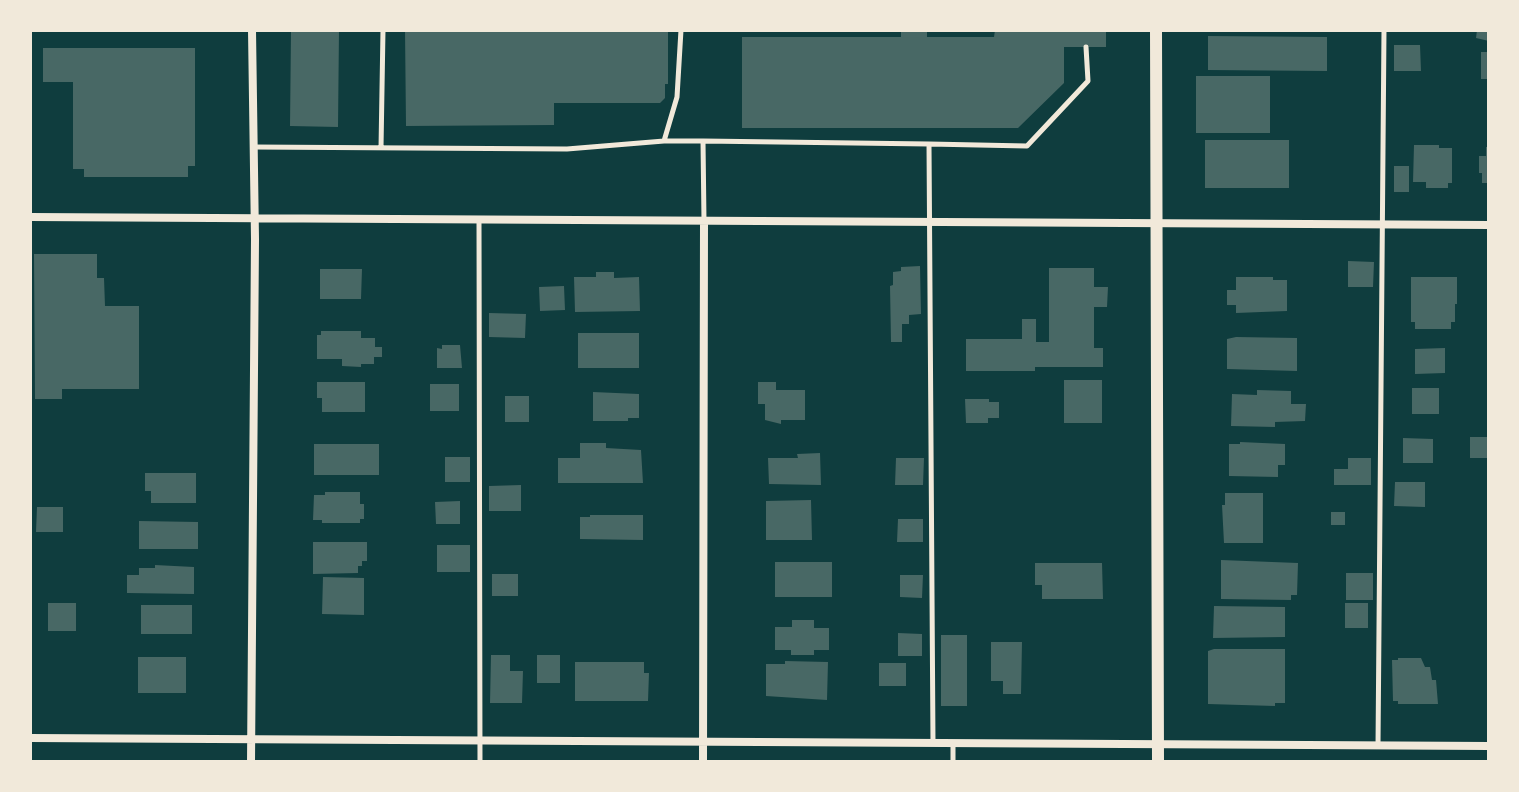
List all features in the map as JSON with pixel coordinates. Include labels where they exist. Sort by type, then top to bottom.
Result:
[{"type":"street","points":[[251,762],[255,218],[252,30]]},
{"type":"street","points":[[1156,30],[1158,762]]},
{"type":"street","points":[[30,217],[1489,225]]},
{"type":"street","points":[[703,762],[704,221]]},
{"type":"street","points":[[30,738],[1489,746]]},
{"type":"lane","points":[[381,148],[383,30]]},
{"type":"lane","points":[[664,141],[677,97],[681,30]]},
{"type":"lane","points":[[1378,746],[1384,30]]},
{"type":"lane","points":[[254,147],[567,149],[664,141],[1027,146],[1088,81],[1086,47]]},
{"type":"lane","points":[[703,141],[704,221]]},
{"type":"lane","points":[[929,144],[933,744]]},
{"type":"lane","points":[[479,220],[480,762]]},
{"type":"lane","points":[[953,744],[953,762]]},
{"type":"building","points":[[291,30],[339,30],[338,127],[290,126]]},
{"type":"building","points":[[405,30],[668,30],[665,98],[660,103],[554,103],[554,125],[406,126]]},
{"type":"building","points":[[901,30],[927,30],[927,37],[994,37],[995,30],[1106,30],[1106,47],[1064,47],[1064,83],[1018,128],[742,128],[742,37],[901,37]]},
{"type":"building","points":[[1477,30],[1489,30],[1489,41],[1476,38]]},
{"type":"building","points":[[1208,36],[1327,37],[1327,71],[1208,70]]},
{"type":"building","points":[[1394,45],[1420,45],[1421,71],[1394,71]]},
{"type":"building","points":[[43,48],[195,48],[195,166],[188,166],[188,177],[84,177],[84,169],[73,169],[73,82],[43,82]]},
{"type":"building","points":[[1481,52],[1489,52],[1489,79],[1481,79]]},
{"type":"building","points":[[1196,76],[1270,76],[1270,133],[1196,133]]},
{"type":"building","points":[[1205,140],[1289,140],[1289,188],[1205,188]]},
{"type":"building","points":[[1414,145],[1452,148],[1452,183],[1448,183],[1448,188],[1426,188],[1426,182],[1413,182]]},
{"type":"building","points":[[1486,147],[1489,147],[1489,183],[1482,183],[1479,156],[1486,156]]},
{"type":"building","points":[[1394,166],[1409,166],[1409,192],[1394,192]]},
{"type":"building","points":[[34,254],[97,254],[97,278],[104,278],[105,306],[139,306],[139,389],[62,389],[62,399],[35,399]]},
{"type":"building","points":[[1348,261],[1374,262],[1373,287],[1348,287]]},
{"type":"building","points":[[920,266],[921,314],[909,315],[909,324],[902,324],[902,342],[891,342],[890,286],[893,285],[893,272],[901,271],[901,267]]},
{"type":"building","points":[[1049,268],[1094,268],[1094,287],[1108,287],[1107,307],[1094,307],[1094,348],[1103,348],[1103,367],[966,371],[966,339],[1022,339],[1022,319],[1036,319],[1036,342],[1049,342]]},
{"type":"building","points":[[320,269],[362,269],[361,299],[320,299]]},
{"type":"building","points":[[596,272],[614,272],[614,278],[639,277],[640,311],[575,312],[574,277],[596,277]]},
{"type":"building","points":[[1236,277],[1287,280],[1287,311],[1236,313],[1236,305],[1227,305],[1227,290],[1236,290]]},
{"type":"building","points":[[1411,277],[1457,277],[1455,322],[1451,322],[1451,329],[1415,329],[1415,322],[1411,322]]},
{"type":"building","points":[[564,286],[565,310],[540,311],[539,287]]},
{"type":"building","points":[[489,313],[526,314],[525,338],[489,337]]},
{"type":"building","points":[[321,331],[361,331],[361,338],[375,338],[375,347],[382,347],[382,357],[374,357],[374,364],[361,364],[361,367],[342,366],[342,359],[317,359],[317,335],[321,335]]},
{"type":"building","points":[[578,333],[639,333],[639,368],[578,368]]},
{"type":"building","points":[[1297,338],[1297,371],[1227,369],[1227,339]]},
{"type":"building","points":[[442,345],[460,345],[462,368],[437,368],[437,348],[442,349]]},
{"type":"building","points":[[1445,348],[1445,373],[1415,374],[1415,349]]},
{"type":"building","points":[[1064,380],[1102,380],[1102,423],[1064,423]]},
{"type":"building","points":[[317,382],[365,382],[365,412],[322,412],[322,398],[317,398]]},
{"type":"building","points":[[758,382],[776,382],[776,390],[805,390],[805,420],[781,420],[781,424],[765,420],[765,404],[758,404]]},
{"type":"building","points":[[430,384],[459,384],[459,411],[430,411]]},
{"type":"building","points":[[1412,388],[1439,388],[1439,414],[1412,414]]},
{"type":"building","points":[[1257,390],[1291,391],[1291,404],[1306,404],[1305,421],[1275,422],[1275,427],[1231,426],[1232,394],[1257,395]]},
{"type":"building","points":[[593,392],[639,394],[639,418],[593,421]]},
{"type":"building","points":[[505,396],[529,396],[529,422],[505,422]]},
{"type":"building","points":[[965,399],[999,402],[999,418],[988,418],[988,423],[966,423]]},
{"type":"building","points":[[1470,437],[1489,437],[1489,458],[1470,458]]},
{"type":"building","points":[[1403,438],[1433,439],[1433,463],[1403,463]]},
{"type":"building","points":[[580,443],[606,443],[606,448],[641,450],[643,483],[558,483],[558,458],[580,458]]},
{"type":"building","points":[[314,444],[379,444],[379,475],[314,475]]},
{"type":"building","points":[[1229,444],[1285,444],[1285,465],[1278,465],[1278,477],[1229,476]]},
{"type":"building","points":[[820,453],[821,485],[769,484],[768,458],[798,458],[797,454]]},
{"type":"building","points":[[445,457],[470,457],[470,482],[445,482]]},
{"type":"building","points":[[896,458],[924,458],[923,485],[895,485]]},
{"type":"building","points":[[1348,458],[1371,458],[1371,485],[1334,485],[1334,469],[1348,469]]},
{"type":"building","points":[[145,473],[196,473],[196,503],[151,503],[151,491],[145,491]]},
{"type":"building","points":[[1395,482],[1425,482],[1425,507],[1394,506]]},
{"type":"building","points":[[521,485],[521,511],[489,511],[489,486]]},
{"type":"building","points":[[325,492],[360,492],[364,519],[360,519],[360,523],[322,523],[322,520],[313,520],[314,495],[325,495]]},
{"type":"building","points":[[1225,493],[1263,493],[1263,543],[1224,543],[1222,505],[1225,505]]},
{"type":"building","points":[[811,500],[812,540],[766,540],[766,501]]},
{"type":"building","points":[[460,501],[460,524],[436,524],[435,502]]},
{"type":"building","points":[[37,507],[63,507],[63,532],[36,532]]},
{"type":"building","points":[[1331,512],[1345,512],[1345,525],[1331,525]]},
{"type":"building","points":[[643,515],[643,540],[580,539],[580,517]]},
{"type":"building","points":[[898,519],[923,519],[923,542],[897,542]]},
{"type":"building","points":[[139,521],[198,522],[198,549],[139,549]]},
{"type":"building","points":[[313,542],[367,542],[367,561],[362,561],[362,566],[358,566],[358,573],[313,574]]},
{"type":"building","points":[[437,545],[470,545],[470,572],[437,572]]},
{"type":"building","points":[[1221,560],[1298,563],[1297,595],[1291,595],[1291,600],[1221,599]]},
{"type":"building","points":[[775,562],[832,562],[832,597],[775,597]]},
{"type":"building","points":[[1035,563],[1102,563],[1103,599],[1042,599],[1042,585],[1035,585]]},
{"type":"building","points":[[155,565],[194,567],[194,594],[127,593],[127,575],[139,575],[139,568],[155,568]]},
{"type":"building","points":[[1346,573],[1373,573],[1373,600],[1346,600]]},
{"type":"building","points":[[492,574],[518,574],[518,596],[492,596]]},
{"type":"building","points":[[900,575],[923,575],[922,598],[900,597]]},
{"type":"building","points":[[323,577],[364,578],[364,615],[322,614]]},
{"type":"building","points":[[48,603],[76,603],[76,631],[48,631]]},
{"type":"building","points":[[1345,603],[1368,603],[1368,628],[1345,628]]},
{"type":"building","points":[[141,605],[192,605],[192,634],[141,634]]},
{"type":"building","points":[[1214,606],[1285,607],[1285,637],[1213,638]]},
{"type":"building","points":[[792,620],[814,620],[814,628],[829,628],[829,650],[814,650],[814,655],[791,655],[791,650],[775,650],[775,627],[792,627]]},
{"type":"building","points":[[898,633],[922,634],[922,656],[898,656]]},
{"type":"building","points":[[941,635],[967,635],[967,706],[941,706]]},
{"type":"building","points":[[991,642],[1022,642],[1021,694],[1003,694],[1003,681],[991,681]]},
{"type":"building","points":[[1285,649],[1285,703],[1275,703],[1275,706],[1208,704],[1208,651]]},
{"type":"building","points":[[491,655],[510,655],[510,671],[523,671],[522,703],[490,703]]},
{"type":"building","points":[[537,655],[560,655],[560,683],[537,683]]},
{"type":"building","points":[[138,657],[186,657],[186,693],[138,693]]},
{"type":"building","points":[[1421,658],[1425,667],[1430,667],[1432,680],[1436,680],[1438,704],[1398,704],[1398,701],[1393,701],[1392,660]]},
{"type":"building","points":[[785,661],[828,662],[827,700],[766,696],[766,664],[785,664]]},
{"type":"building","points":[[575,662],[644,662],[644,673],[649,673],[648,701],[575,701]]},
{"type":"building","points":[[879,663],[906,663],[906,686],[879,686]]}]
